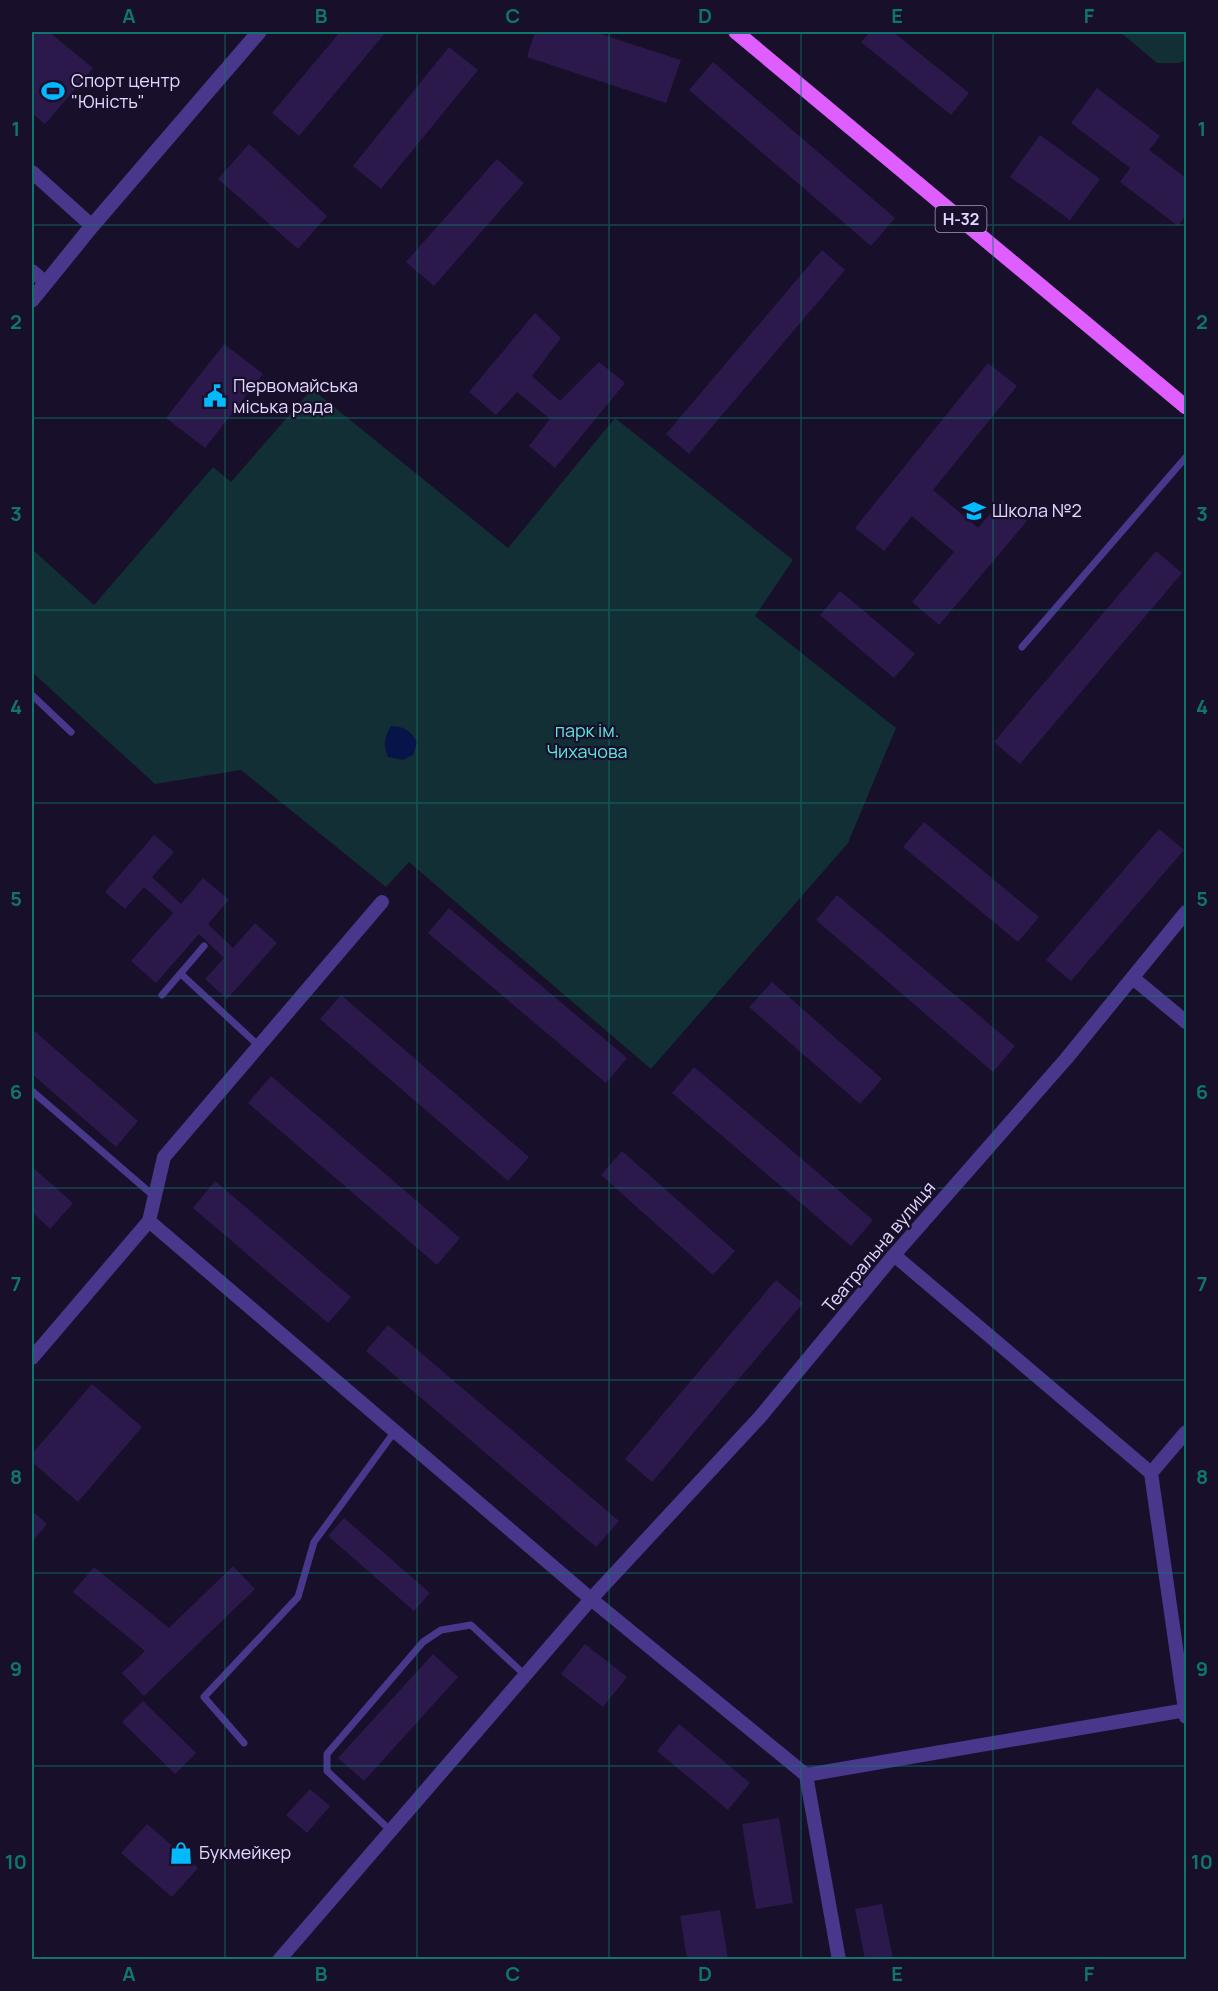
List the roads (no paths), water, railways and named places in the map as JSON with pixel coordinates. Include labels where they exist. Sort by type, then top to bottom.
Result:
[{"type":"main road","name":"Н-32","points":[[736,32],[1186,407]]},
{"type":"street","points":[[32,300],[92,226],[260,32]]},
{"type":"street","points":[[32,172],[92,226]]},
{"type":"street","points":[[32,271],[46,283]]},
{"type":"street","points":[[32,1358],[149,1221],[164,1157],[382,902]]},
{"type":"street","name":"Театральна вулиця","points":[[279,1959],[591,1599],[760,1417],[894,1255],[1066,1059],[1186,912]]},
{"type":"street","points":[[1133,978],[1186,1022]]},
{"type":"street","points":[[149,1221],[591,1599],[806,1775],[839,1959]]},
{"type":"street","points":[[806,1775],[1186,1713],[1152,1473],[894,1255]]},
{"type":"street","points":[[1152,1473],[1186,1432]]},
{"type":"lane","points":[[1022,647],[1186,457]]},
{"type":"lane","points":[[32,695],[70,732]]},
{"type":"lane","points":[[162,995],[204,946]]},
{"type":"lane","points":[[181,974],[260,1046]]},
{"type":"lane","points":[[32,1091],[155,1197]]},
{"type":"lane","points":[[244,1743],[204,1697],[298,1598],[314,1542],[395,1431]]},
{"type":"lane","points":[[391,1830],[327,1771],[327,1754],[423,1642],[441,1630],[471,1625],[525,1675]]},
{"type":"place","name":"Спорт центр \"Юність\"","points":[[53,91]]},
{"type":"place","name":"Первомайська міська рада","points":[[215,396]]},
{"type":"place","name":"Школа №2","points":[[974,511]]},
{"type":"place","name":"Букмейкер","points":[[181,1853]]},
{"type":"park label","name":"парк ім. Чихачова","points":[[587,741]]}]
